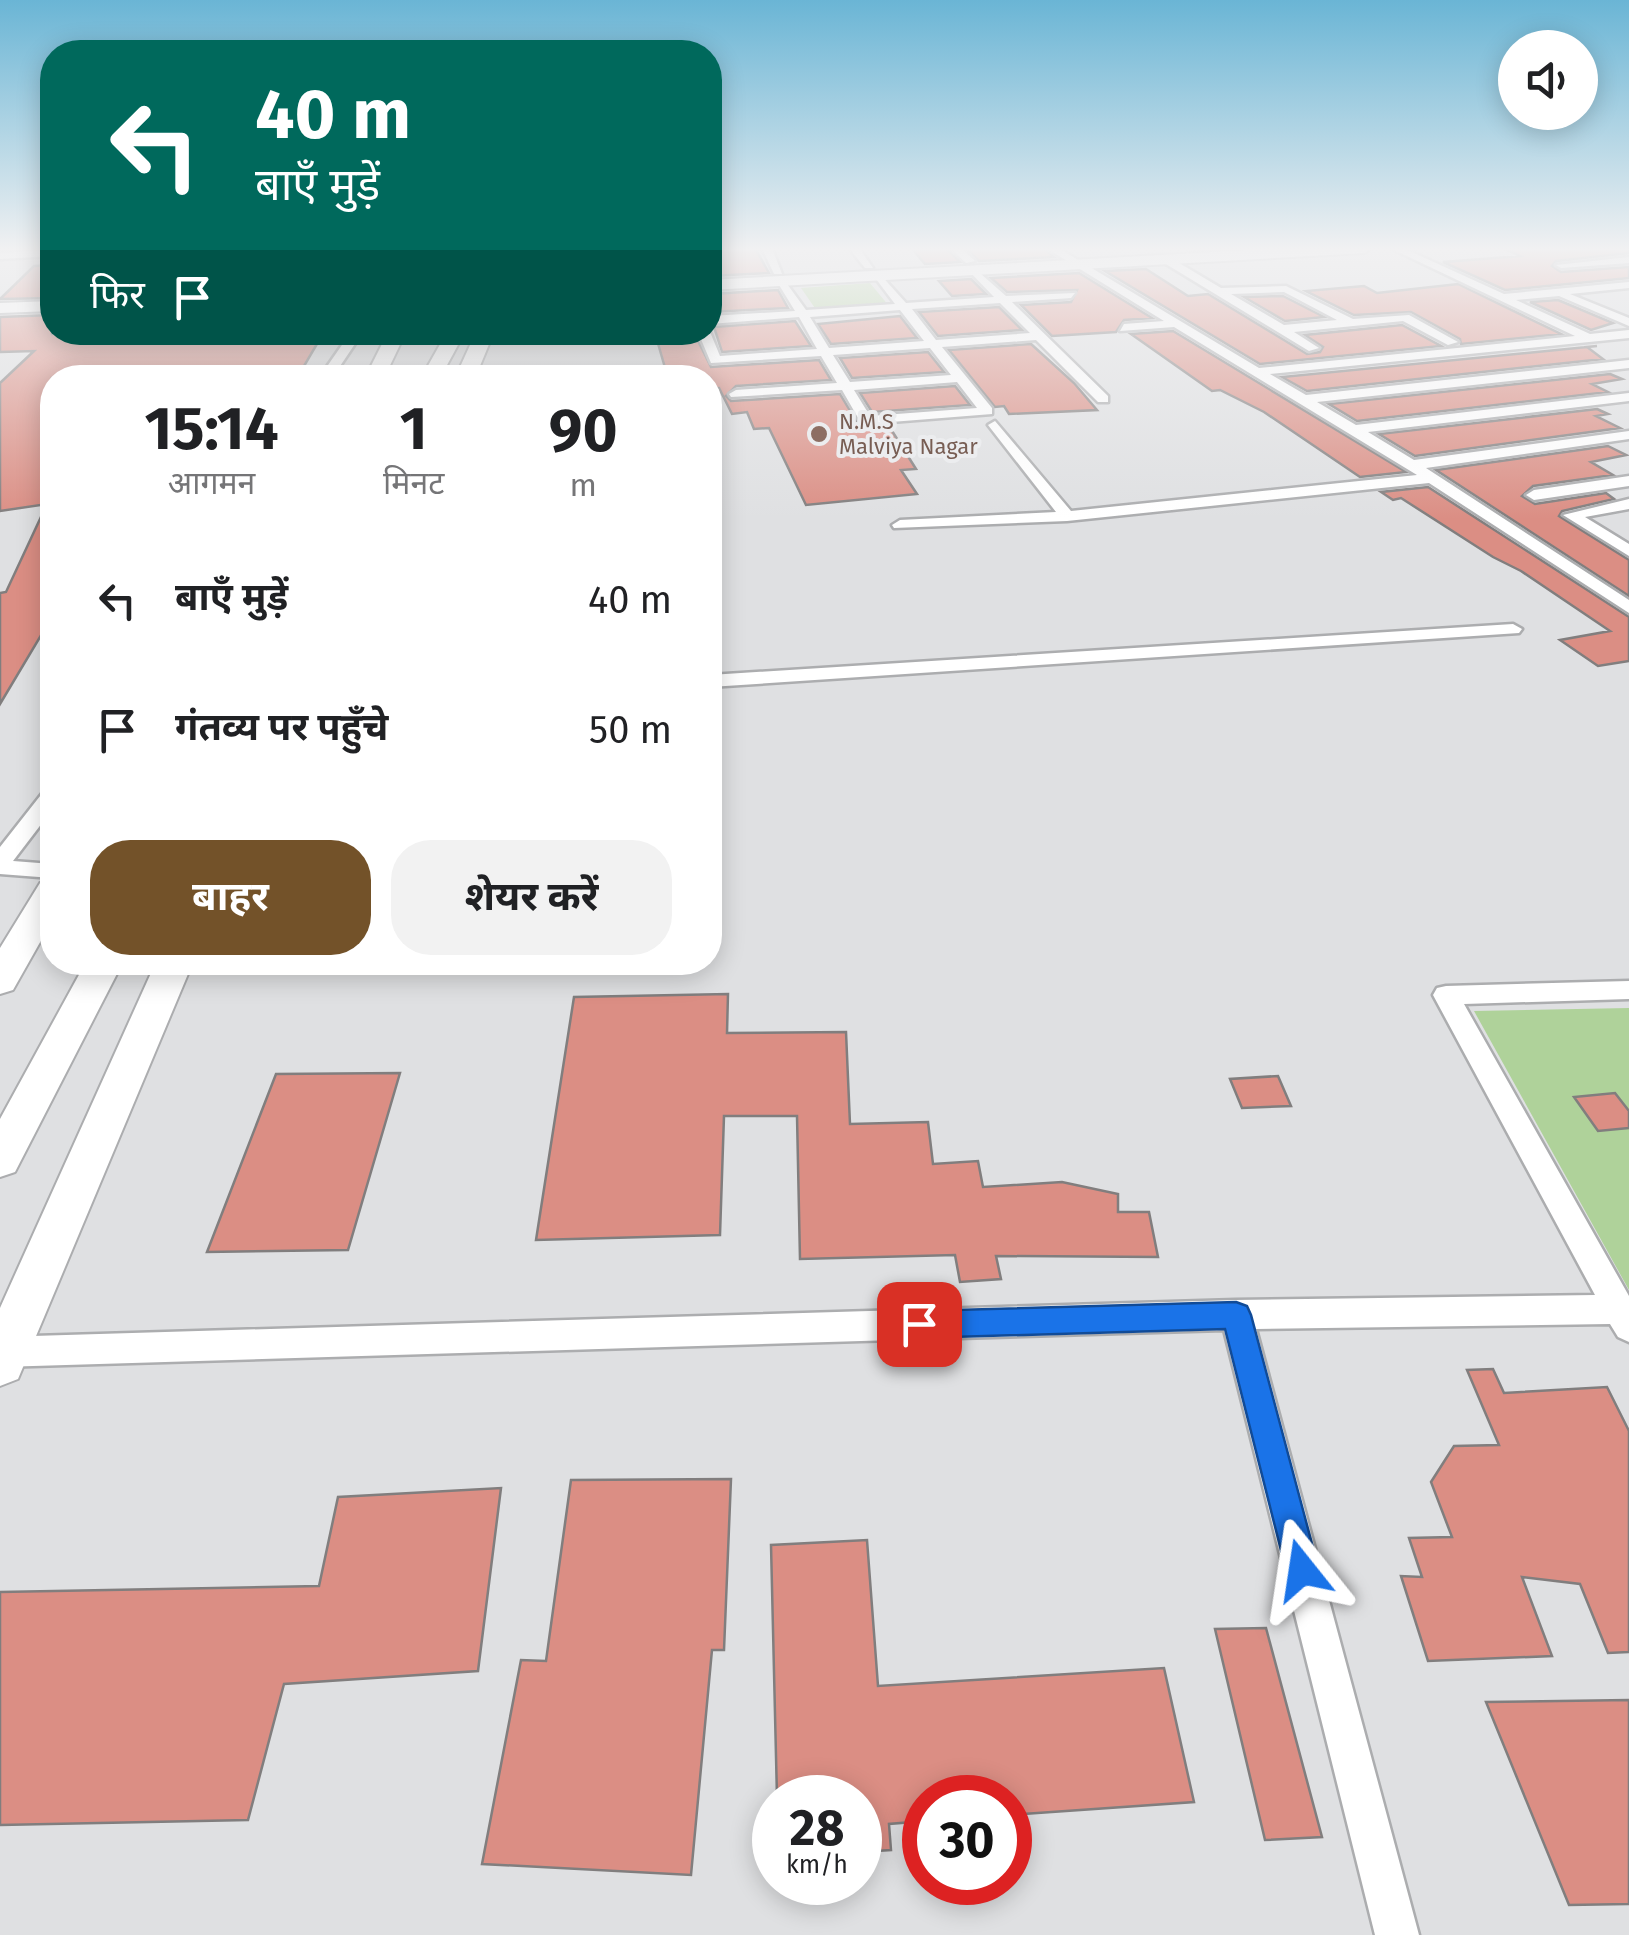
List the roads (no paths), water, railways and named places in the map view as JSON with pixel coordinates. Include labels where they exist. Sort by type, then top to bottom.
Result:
[{"type":"main road","points":[[0,980],[40,912]]},
{"type":"main road","points":[[0,1159],[98,975]]},
{"type":"main road","points":[[2,1356],[170,975]]},
{"type":"street","points":[[817,338],[866,420],[987,411],[929,338]]},
{"type":"street","points":[[709,345],[715,360],[1008,338]]},
{"type":"street","points":[[1040,338],[1104,399]]},
{"type":"street","points":[[1202,338],[1412,465],[1629,608]]},
{"type":"street","points":[[1298,338],[1313,348]]},
{"type":"street","points":[[1445,338],[1452,342]]},
{"type":"street","points":[[1256,372],[1585,338]]},
{"type":"street","points":[[1589,338],[1629,354]]},
{"type":"street","points":[[1300,400],[1629,364]]},
{"type":"street","points":[[736,394],[961,378]]},
{"type":"street","points":[[1351,430],[1629,397]]},
{"type":"street","points":[[994,426],[1067,516]]},
{"type":"street","points":[[1412,465],[1629,435]]},
{"type":"street","points":[[900,525],[1067,516],[1330,492],[1432,478]]},
{"type":"street","points":[[1534,496],[1629,481]]},
{"type":"street","points":[[1629,504],[1571,515],[1629,550]]},
{"type":"street","points":[[722,680],[1513,629]]},
{"type":"street","points":[[0,865],[40,812]]},
{"type":"street","points":[[0,865],[40,870]]},
{"type":"street","points":[[2,1356],[1236,1315],[1624,1318],[1446,995],[1629,990]]},
{"type":"street","points":[[1236,1315],[1397,1935]]},
{"type":"place","name":"N.M.S Malviya Nagar","points":[[819,434]]}]
